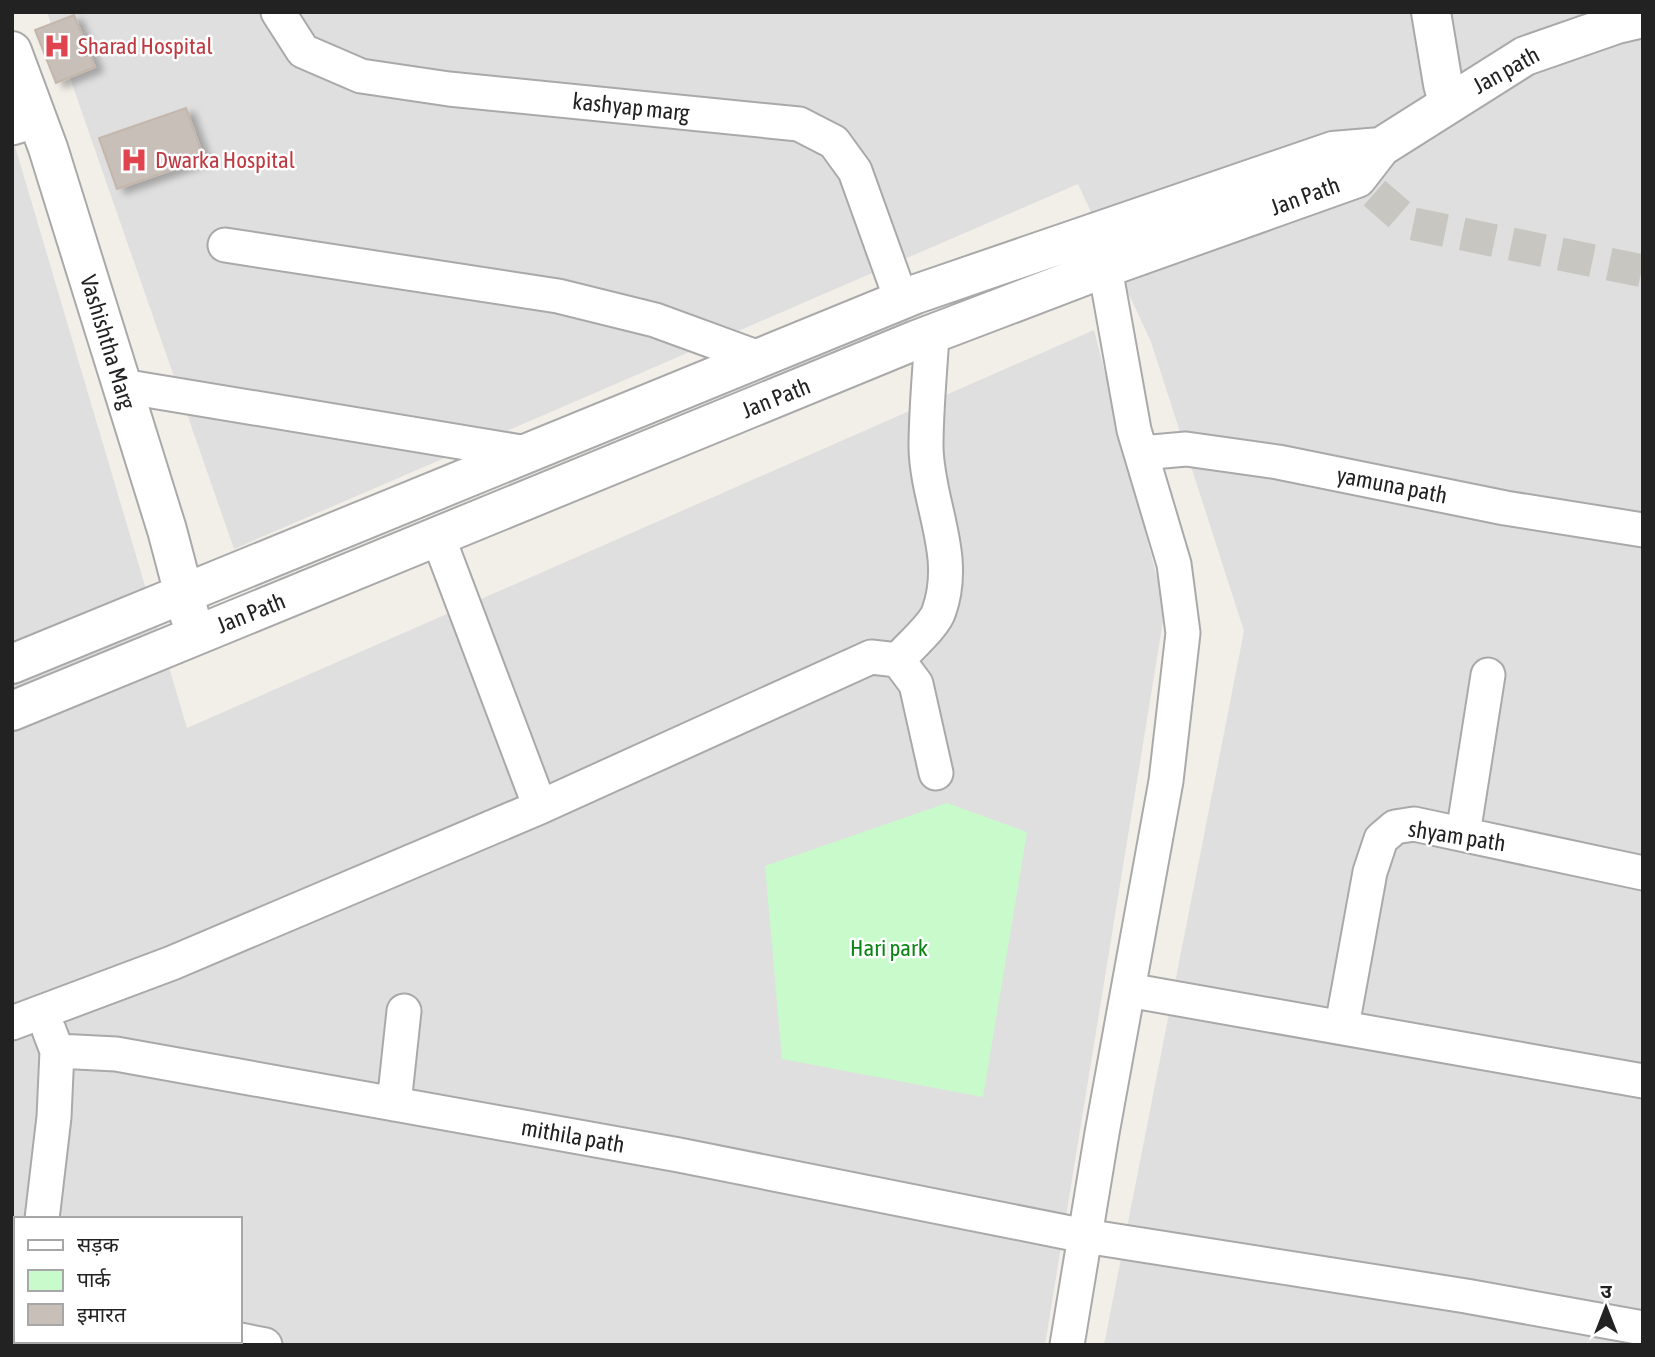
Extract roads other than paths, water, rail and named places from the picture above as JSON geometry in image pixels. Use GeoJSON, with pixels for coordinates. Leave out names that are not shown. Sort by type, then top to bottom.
{"type":"FeatureCollection","features":[{"type":"Feature","properties":{"kind":"street","name":"kashyap marg"},"geometry":{"type":"LineString","coordinates":[[278,12],[303,51],[361,76],[449,89],[799,124],[834,142],[855,171],[901,299]]}},
{"type":"Feature","properties":{"kind":"street"},"geometry":{"type":"LineString","coordinates":[[1431,12],[1448,103]]}},
{"type":"Feature","properties":{"kind":"street","name":"Jan path"},"geometry":{"type":"LineString","coordinates":[[1381,146],[1525,55],[1643,18]]}},
{"type":"Feature","properties":{"kind":"street","name":"Vashishtha Marg"},"geometry":{"type":"LineString","coordinates":[[12,51],[25,124],[122,386],[195,636]]}},
{"type":"Feature","properties":{"kind":"street","name":"Jan Path"},"geometry":{"type":"LineString","coordinates":[[12,664],[901,299],[1333,151],[1381,146]]}},
{"type":"Feature","properties":{"kind":"street","name":"Jan Path"},"geometry":{"type":"LineString","coordinates":[[12,711],[932,334],[1105,268],[1357,178],[1381,146]]}},
{"type":"Feature","properties":{"kind":"street"},"geometry":{"type":"LineString","coordinates":[[225,245],[558,296],[654,320],[759,358]]}},
{"type":"Feature","properties":{"kind":"street"},"geometry":{"type":"LineString","coordinates":[[1068,1345],[1166,780],[1183,633],[1174,564],[1134,430],[1105,268]]}},
{"type":"Feature","properties":{"kind":"street"},"geometry":{"type":"LineString","coordinates":[[898,660],[939,614],[947,580],[944,538],[932,495],[926,448],[932,334]]}},
{"type":"Feature","properties":{"kind":"street"},"geometry":{"type":"LineString","coordinates":[[122,386],[527,453]]}},
{"type":"Feature","properties":{"kind":"street","name":"yamuna path"},"geometry":{"type":"LineString","coordinates":[[1141,453],[1186,450],[1278,462],[1505,508],[1643,530]]}},
{"type":"Feature","properties":{"kind":"street"},"geometry":{"type":"LineString","coordinates":[[438,537],[540,807]]}},
{"type":"Feature","properties":{"kind":"street"},"geometry":{"type":"LineString","coordinates":[[42,1217],[54,1117],[57,1051],[27,1017],[172,963],[540,807],[871,657],[898,660],[916,684],[936,773]]}},
{"type":"Feature","properties":{"kind":"street"},"geometry":{"type":"LineString","coordinates":[[1462,834],[1488,674]]}},
{"type":"Feature","properties":{"kind":"street","name":"shyam path"},"geometry":{"type":"LineString","coordinates":[[1342,1026],[1370,872],[1381,839],[1395,827],[1413,824],[1643,873]]}},
{"type":"Feature","properties":{"kind":"street"},"geometry":{"type":"LineString","coordinates":[[1128,990],[1643,1081]]}},
{"type":"Feature","properties":{"kind":"street"},"geometry":{"type":"LineString","coordinates":[[394,1104],[404,1011]]}},
{"type":"Feature","properties":{"kind":"street","name":"mithila path"},"geometry":{"type":"LineString","coordinates":[[57,1051],[117,1054],[679,1155],[1086,1236],[1466,1296],[1643,1328]]}},
{"type":"Feature","properties":{"kind":"street"},"geometry":{"type":"LineString","coordinates":[[242,1340],[265,1345]]}},
{"type":"Feature","properties":{"kind":"tunnel"},"geometry":{"type":"LineString","coordinates":[[1339,158],[1357,178],[1409,223],[1643,271]]}},
{"type":"Feature","properties":{"kind":"place","name":"Sharad Hospital"},"geometry":{"type":"Point","coordinates":[57,46]}},
{"type":"Feature","properties":{"kind":"place","name":"Dwarka Hospital"},"geometry":{"type":"Point","coordinates":[134,160]}},
{"type":"Feature","properties":{"kind":"park label","name":"Hari park"},"geometry":{"type":"Point","coordinates":[889,948]}}]}
